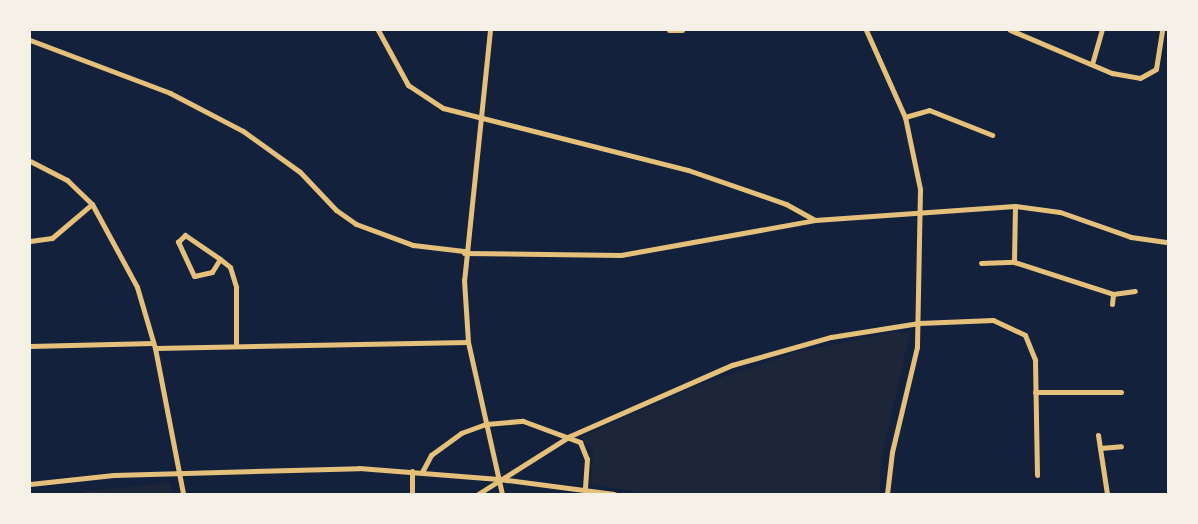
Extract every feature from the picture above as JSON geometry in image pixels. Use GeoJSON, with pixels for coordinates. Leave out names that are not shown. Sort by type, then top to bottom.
{"type":"FeatureCollection","features":[{"type":"Feature","properties":{"kind":"street"},"geometry":{"type":"LineString","coordinates":[[378,30],[418,96],[479,118],[688,170],[786,204],[814,216],[815,220]]}},
{"type":"Feature","properties":{"kind":"street"},"geometry":{"type":"LineString","coordinates":[[490,30],[464,252],[468,342],[502,494]]}},
{"type":"Feature","properties":{"kind":"street"},"geometry":{"type":"LineString","coordinates":[[669,30],[682,30]]}},
{"type":"Feature","properties":{"kind":"street"},"geometry":{"type":"LineString","coordinates":[[866,30],[905,117],[916,156],[920,210],[919,323],[887,494]]}},
{"type":"Feature","properties":{"kind":"street"},"geometry":{"type":"LineString","coordinates":[[1010,30],[1129,78],[1148,76],[1158,63],[1162,30]]}},
{"type":"Feature","properties":{"kind":"street"},"geometry":{"type":"LineString","coordinates":[[1092,64],[1102,30]]}},
{"type":"Feature","properties":{"kind":"street"},"geometry":{"type":"LineString","coordinates":[[30,40],[170,93],[243,131],[300,172],[336,210],[356,224],[413,245],[464,252],[621,255],[815,220],[920,210],[1015,206],[1060,212],[1131,237],[1168,242]]}},
{"type":"Feature","properties":{"kind":"street"},"geometry":{"type":"LineString","coordinates":[[905,117],[929,110],[992,135]]}},
{"type":"Feature","properties":{"kind":"street"},"geometry":{"type":"LineString","coordinates":[[30,161],[67,180],[92,204],[137,287],[154,346],[183,494]]}},
{"type":"Feature","properties":{"kind":"street"},"geometry":{"type":"LineString","coordinates":[[30,241],[52,238],[92,204]]}},
{"type":"Feature","properties":{"kind":"street"},"geometry":{"type":"LineString","coordinates":[[1014,262],[1015,206]]}},
{"type":"Feature","properties":{"kind":"street"},"geometry":{"type":"LineString","coordinates":[[220,259],[212,272],[194,276],[178,242],[185,235],[220,259],[230,267],[236,287],[236,344]]}},
{"type":"Feature","properties":{"kind":"street"},"geometry":{"type":"LineString","coordinates":[[981,263],[1014,262],[1112,294],[1136,290]]}},
{"type":"Feature","properties":{"kind":"street"},"geometry":{"type":"LineString","coordinates":[[1112,294],[1112,304]]}},
{"type":"Feature","properties":{"kind":"street"},"geometry":{"type":"LineString","coordinates":[[478,494],[570,436],[684,384],[766,354],[831,337],[919,323],[993,320],[1014,327],[1030,345],[1035,392],[1037,475]]}},
{"type":"Feature","properties":{"kind":"street"},"geometry":{"type":"LineString","coordinates":[[30,346],[468,342]]}},
{"type":"Feature","properties":{"kind":"street"},"geometry":{"type":"LineString","coordinates":[[1035,392],[1120,392]]}},
{"type":"Feature","properties":{"kind":"street"},"geometry":{"type":"LineString","coordinates":[[422,472],[431,455],[446,442],[486,424],[523,421],[570,436],[580,442],[587,459],[585,489]]}},
{"type":"Feature","properties":{"kind":"street"},"geometry":{"type":"LineString","coordinates":[[1098,436],[1107,494]]}},
{"type":"Feature","properties":{"kind":"street"},"geometry":{"type":"LineString","coordinates":[[1100,448],[1121,446]]}},
{"type":"Feature","properties":{"kind":"street"},"geometry":{"type":"LineString","coordinates":[[30,484],[274,468],[412,471],[499,479],[614,494]]}},
{"type":"Feature","properties":{"kind":"street"},"geometry":{"type":"LineString","coordinates":[[412,471],[412,494]]}},
{"type":"Feature","properties":{"kind":"street"},"geometry":{"type":"LineString","coordinates":[[568,494],[569,487]]}},
{"type":"Feature","properties":{"kind":"shaded area"},"geometry":{"type":"Polygon","coordinates":[[[895,332],[910,333],[881,460],[880,494],[649,494],[592,484],[593,450],[581,437],[694,387],[797,352],[895,332]]]}},
{"type":"Feature","properties":{"kind":"shaded area"},"geometry":{"type":"Polygon","coordinates":[[[170,483],[173,494],[81,494],[84,491],[170,483]]]}}]}
